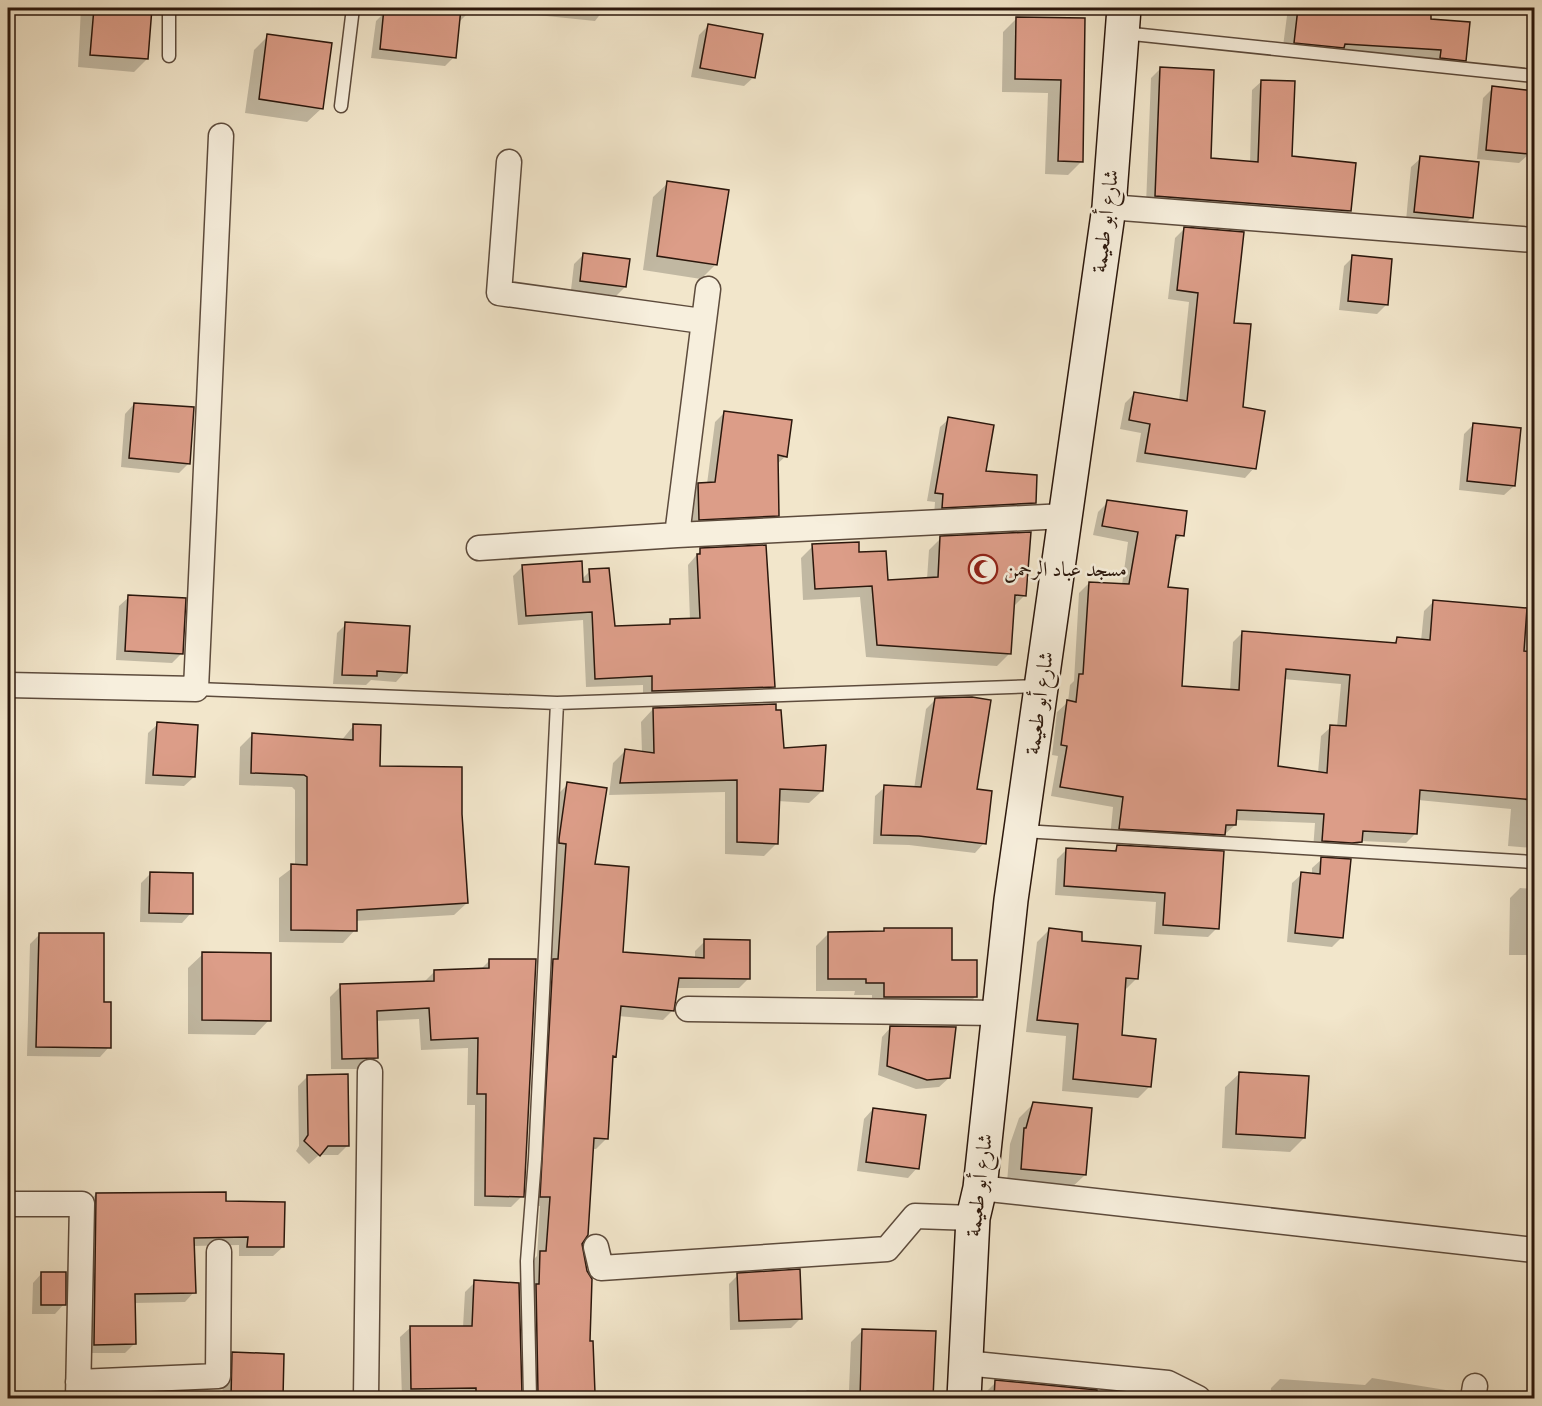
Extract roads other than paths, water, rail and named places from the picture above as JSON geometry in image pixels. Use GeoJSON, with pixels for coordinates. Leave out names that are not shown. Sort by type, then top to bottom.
{"type":"FeatureCollection","features":[{"type":"Feature","properties":{"kind":"street","name":"شارع أبو طعيمة"},"geometry":{"type":"LineString","coordinates":[[964,1398],[976,1203],[1011,900],[1109,207],[1123,20]]}},
{"type":"Feature","properties":{"kind":"street"},"geometry":{"type":"LineString","coordinates":[[8,685],[196,689],[220,136]]}},
{"type":"Feature","properties":{"kind":"street"},"geometry":{"type":"LineString","coordinates":[[509,162],[499,293],[702,321]]}},
{"type":"Feature","properties":{"kind":"street"},"geometry":{"type":"LineString","coordinates":[[1109,207],[1534,240]]}},
{"type":"Feature","properties":{"kind":"street"},"geometry":{"type":"LineString","coordinates":[[677,535],[702,321],[708,288]]}},
{"type":"Feature","properties":{"kind":"street"},"geometry":{"type":"LineString","coordinates":[[479,548],[677,535],[1065,516]]}},
{"type":"Feature","properties":{"kind":"street"},"geometry":{"type":"LineString","coordinates":[[688,1009],[998,1013]]}},
{"type":"Feature","properties":{"kind":"street"},"geometry":{"type":"LineString","coordinates":[[366,1398],[370,1072]]}},
{"type":"Feature","properties":{"kind":"street"},"geometry":{"type":"LineString","coordinates":[[596,1247],[601,1268],[887,1249],[915,1216],[976,1203],[1534,1250]]}},
{"type":"Feature","properties":{"kind":"street"},"geometry":{"type":"LineString","coordinates":[[8,1204],[82,1204],[78,1390],[218,1376],[219,1252]]}},
{"type":"Feature","properties":{"kind":"street"},"geometry":{"type":"LineString","coordinates":[[965,1363],[1168,1383],[1198,1398]]}},
{"type":"Feature","properties":{"kind":"lane"},"geometry":{"type":"LineString","coordinates":[[169,8],[169,56]]}},
{"type":"Feature","properties":{"kind":"lane"},"geometry":{"type":"LineString","coordinates":[[340,106],[353,8]]}},
{"type":"Feature","properties":{"kind":"lane"},"geometry":{"type":"LineString","coordinates":[[1123,20],[1534,76]]}},
{"type":"Feature","properties":{"kind":"lane"},"geometry":{"type":"LineString","coordinates":[[196,689],[557,703],[1041,686]]}},
{"type":"Feature","properties":{"kind":"lane"},"geometry":{"type":"LineString","coordinates":[[530,1398],[527,1261],[535,1159],[557,703]]}},
{"type":"Feature","properties":{"kind":"lane"},"geometry":{"type":"LineString","coordinates":[[1022,830],[1534,862]]}},
{"type":"Feature","properties":{"kind":"place","name":"مسجد عباد الرحمن"},"geometry":{"type":"Point","coordinates":[983,569]}}]}
